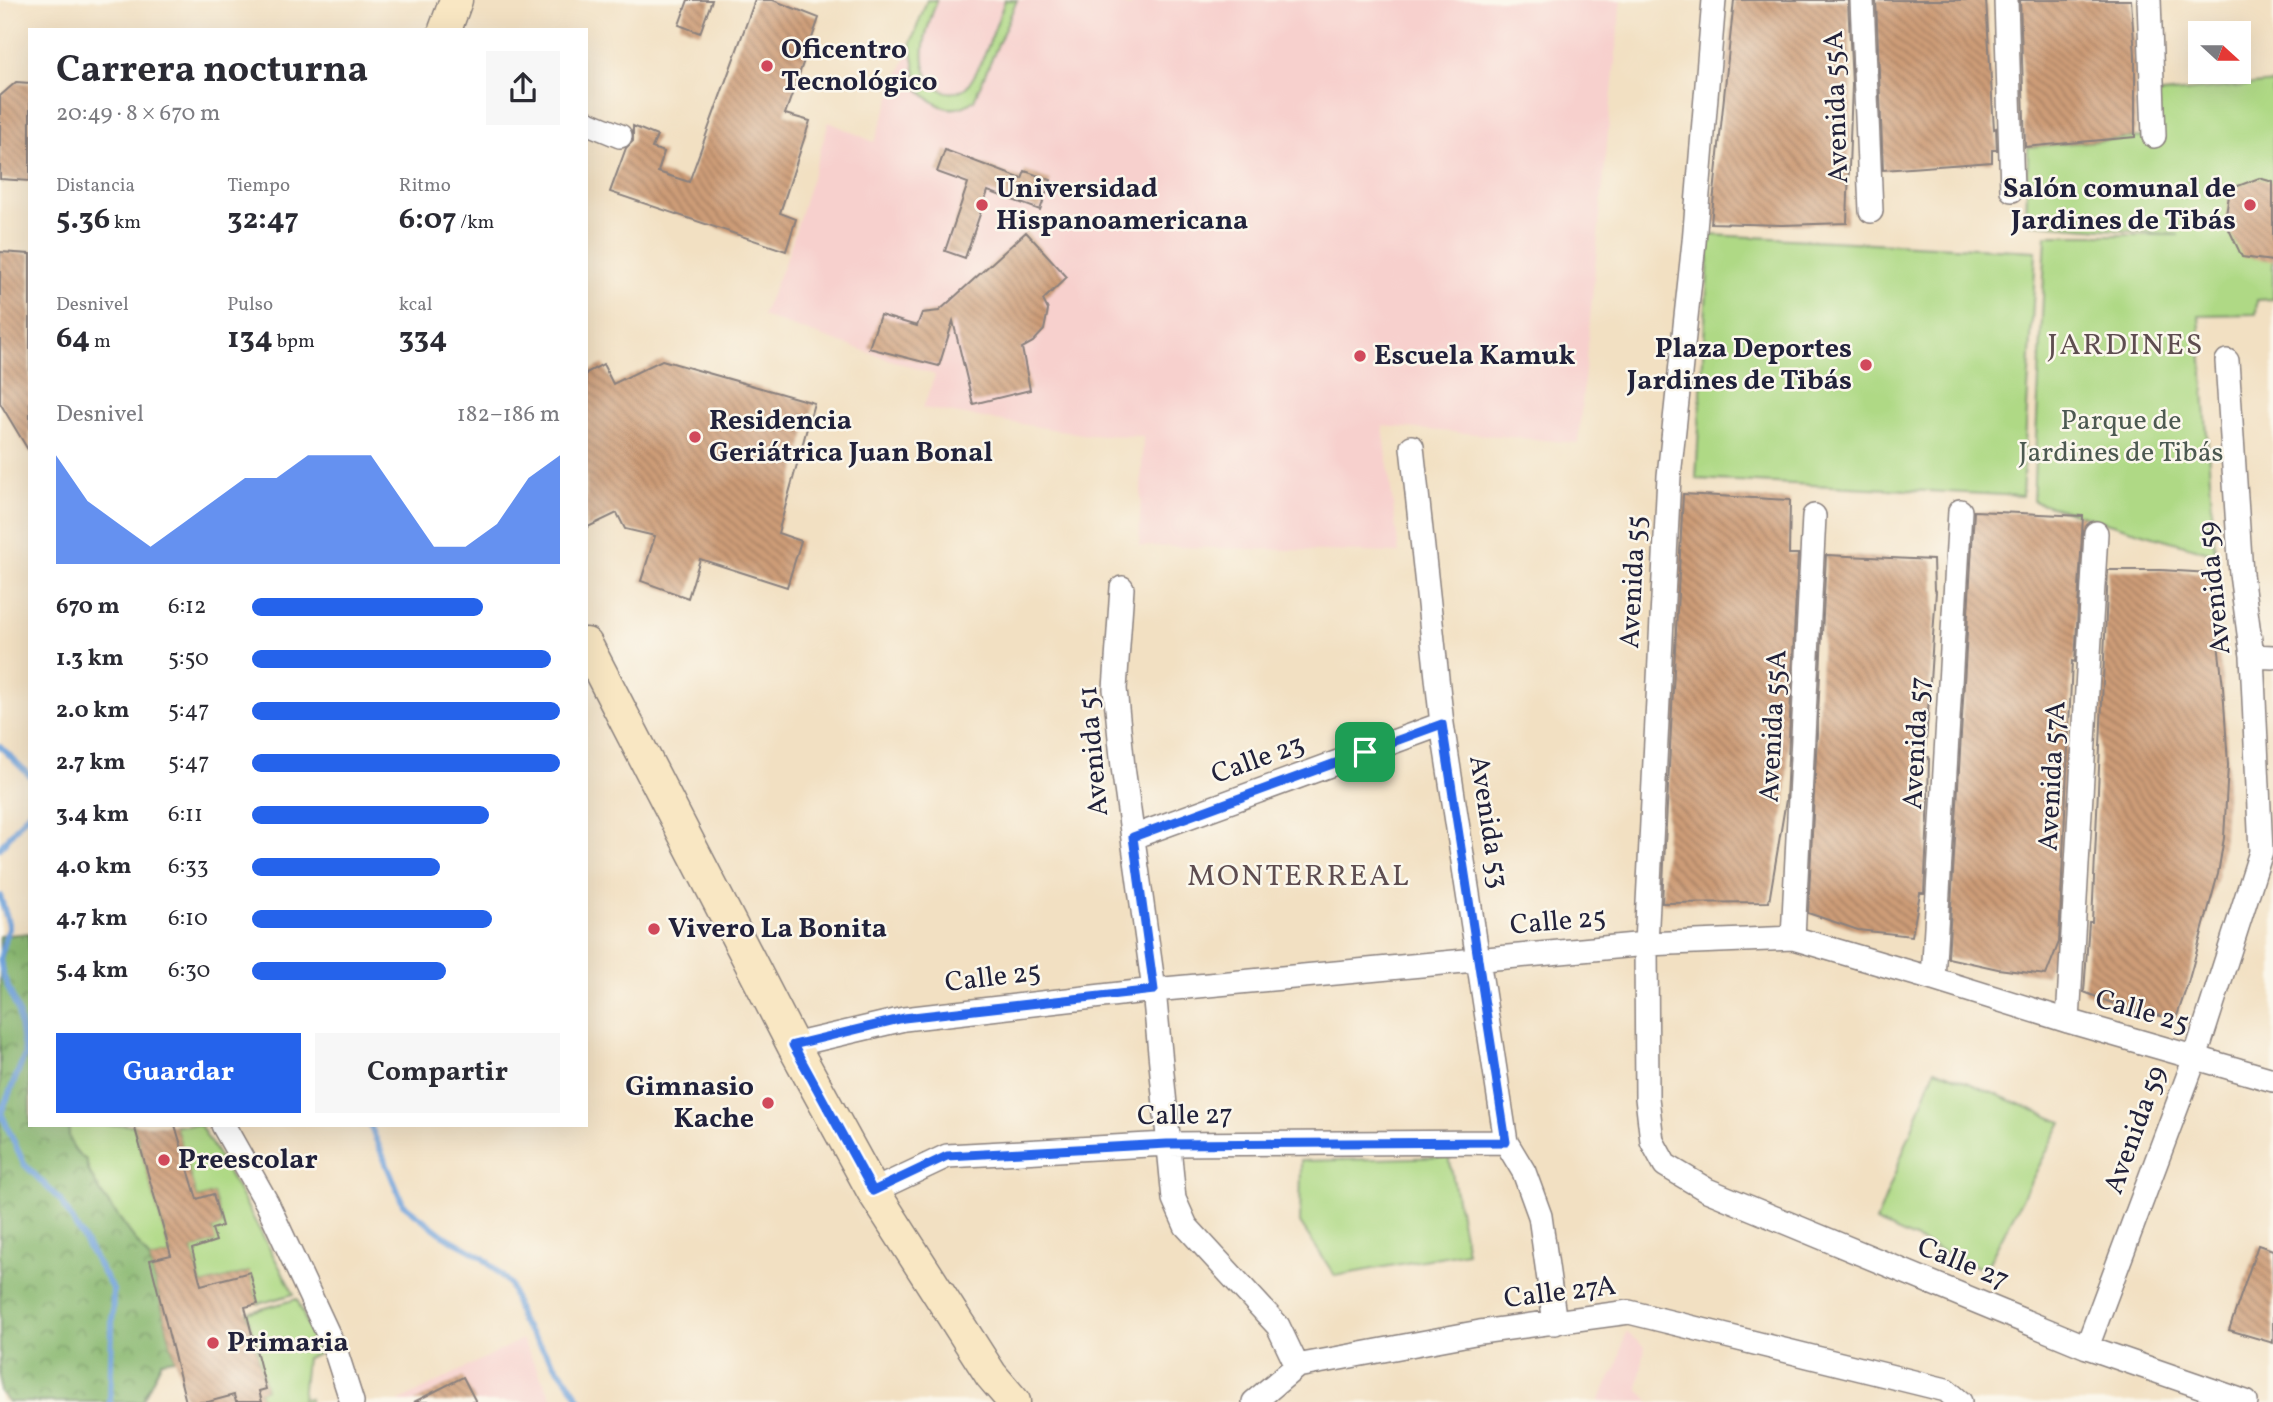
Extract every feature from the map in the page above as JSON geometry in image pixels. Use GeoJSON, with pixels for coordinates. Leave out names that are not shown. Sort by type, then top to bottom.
{"type":"FeatureCollection","features":[{"type":"Feature","properties":{"kind":"main road"},"geometry":{"type":"LineString","coordinates":[[446,28],[456,0]]}},
{"type":"Feature","properties":{"kind":"main road"},"geometry":{"type":"LineString","coordinates":[[588,648],[793,1045],[873,1191],[991,1375],[1014,1402]]}},
{"type":"Feature","properties":{"kind":"street","name":"Avenida 55"},"geometry":{"type":"LineString","coordinates":[[1664,1165],[1652,1141],[1647,1098],[1646,944],[1669,477],[1694,242],[1714,0]]}},
{"type":"Feature","properties":{"kind":"street","name":"Avenida 55A"},"geometry":{"type":"LineString","coordinates":[[1862,0],[1871,211]]}},
{"type":"Feature","properties":{"kind":"street"},"geometry":{"type":"LineString","coordinates":[[2006,0],[2012,190]]}},
{"type":"Feature","properties":{"kind":"street"},"geometry":{"type":"LineString","coordinates":[[2149,0],[2154,136]]}},
{"type":"Feature","properties":{"kind":"street"},"geometry":{"type":"LineString","coordinates":[[588,123],[620,136]]}},
{"type":"Feature","properties":{"kind":"street","name":"Avenida 59"},"geometry":{"type":"LineString","coordinates":[[2227,361],[2241,574],[2262,656],[2261,852]]}},
{"type":"Feature","properties":{"kind":"street","name":"Avenida 53"},"geometry":{"type":"LineString","coordinates":[[1412,447],[1442,724],[1506,1142],[1524,1172],[1540,1216],[1555,1322]]}},
{"type":"Feature","properties":{"kind":"street","name":"Avenida 57"},"geometry":{"type":"LineString","coordinates":[[1933,979],[1960,511]]}},
{"type":"Feature","properties":{"kind":"street","name":"Avenida 55A"},"geometry":{"type":"LineString","coordinates":[[1793,938],[1814,516]]}},
{"type":"Feature","properties":{"kind":"street","name":"Avenida 57A"},"geometry":{"type":"LineString","coordinates":[[2068,1021],[2096,533]]}},
{"type":"Feature","properties":{"kind":"street","name":"Avenida 51"},"geometry":{"type":"LineString","coordinates":[[1122,588],[1115,689],[1154,990],[1174,1199],[1185,1226],[1278,1326],[1297,1366]]}},
{"type":"Feature","properties":{"kind":"street","name":"Calle 23"},"geometry":{"type":"LineString","coordinates":[[1133,837],[1442,724]]}},
{"type":"Feature","properties":{"kind":"street","name":"Avenida 59"},"geometry":{"type":"LineString","coordinates":[[2087,1347],[2194,1058],[2273,814]]}},
{"type":"Feature","properties":{"kind":"street","name":"Calle 25"},"geometry":{"type":"LineString","coordinates":[[793,1045],[904,1018],[1154,990],[1646,944],[1793,938],[2273,1080]]}},
{"type":"Feature","properties":{"kind":"street"},"geometry":{"type":"LineString","coordinates":[[224,1127],[267,1203],[330,1338],[352,1402]]}},
{"type":"Feature","properties":{"kind":"street","name":"Calle 27"},"geometry":{"type":"LineString","coordinates":[[873,1191],[947,1156],[1167,1144],[1506,1142]]}},
{"type":"Feature","properties":{"kind":"street","name":"Calle 27"},"geometry":{"type":"LineString","coordinates":[[1664,1165],[1707,1190],[2087,1347],[2246,1402]]}},
{"type":"Feature","properties":{"kind":"street","name":"Calle 27A"},"geometry":{"type":"LineString","coordinates":[[1254,1402],[1297,1366],[1480,1332],[1629,1312],[1946,1390],[1961,1402]]}},
{"type":"Feature","properties":{"kind":"shaded area"},"geometry":{"type":"Polygon","coordinates":[[[927,0],[1111,0],[1130,7],[1133,0],[1621,0],[1578,443],[1383,426],[1399,553],[1139,546],[1143,436],[1088,435],[923,408],[935,375],[762,316],[788,254],[829,122],[874,142],[927,0]]]}},
{"type":"Feature","properties":{"kind":"shaded area"},"geometry":{"type":"Polygon","coordinates":[[[1626,1332],[1645,1347],[1638,1389],[1650,1402],[1598,1402],[1617,1366],[1626,1332]]]}},
{"type":"Feature","properties":{"kind":"shaded area"},"geometry":{"type":"Polygon","coordinates":[[[522,1339],[554,1402],[398,1402],[522,1339]]]}},
{"type":"Feature","properties":{"kind":"green space"},"geometry":{"type":"Polygon","coordinates":[[[927,0],[937,0],[926,35],[926,71],[931,81],[940,89],[952,92],[965,88],[976,72],[1005,0],[1017,0],[974,100],[959,108],[937,104],[918,88],[911,43],[927,0]]]}},
{"type":"Feature","properties":{"kind":"green space","name":"Parque de Jardines de Tibás"},"geometry":{"type":"Polygon","coordinates":[[[2273,83],[2273,299],[2257,300],[2256,314],[2199,315],[2215,554],[2033,501],[2046,235],[2179,235],[2026,223],[2028,147],[2153,136],[2152,95],[2273,83]]]}},
{"type":"Feature","properties":{"kind":"green space","name":"Plaza Deportes Jardines de Tibás"},"geometry":{"type":"Polygon","coordinates":[[[1710,235],[2036,251],[2022,496],[1696,479],[1710,235]]]}},
{"type":"Feature","properties":{"kind":"green space"},"geometry":{"type":"Polygon","coordinates":[[[28,933],[28,1127],[69,1127],[72,1145],[86,1160],[88,1170],[101,1193],[150,1260],[175,1359],[162,1361],[142,1402],[8,1402],[0,1392],[0,936],[28,933]]]}},
{"type":"Feature","properties":{"kind":"green space"},"geometry":{"type":"Polygon","coordinates":[[[1935,1069],[2062,1122],[1985,1270],[1876,1222],[1935,1069]]]}},
{"type":"Feature","properties":{"kind":"green space"},"geometry":{"type":"Polygon","coordinates":[[[69,1127],[135,1127],[171,1255],[150,1260],[113,1212],[96,1185],[86,1160],[72,1145],[69,1127]]]}},
{"type":"Feature","properties":{"kind":"green space"},"geometry":{"type":"Polygon","coordinates":[[[176,1127],[201,1127],[294,1294],[258,1304],[249,1272],[201,1285],[192,1249],[215,1241],[212,1229],[222,1225],[213,1194],[197,1199],[176,1127]]]}},
{"type":"Feature","properties":{"kind":"green space"},"geometry":{"type":"Polygon","coordinates":[[[1449,1157],[1467,1252],[1335,1276],[1300,1223],[1301,1161],[1449,1157]]]}},
{"type":"Feature","properties":{"kind":"green space"},"geometry":{"type":"Polygon","coordinates":[[[297,1299],[319,1354],[306,1358],[302,1399],[310,1398],[310,1402],[262,1402],[259,1391],[266,1389],[247,1313],[297,1299]]]}},
{"type":"Feature","properties":{"kind":"building","name":"Oficentro Tecnológico"},"geometry":{"type":"Polygon","coordinates":[[[688,0],[712,0],[700,33],[679,25],[688,0]]]}},
{"type":"Feature","properties":{"kind":"building","name":"Oficentro Tecnológico"},"geometry":{"type":"Polygon","coordinates":[[[755,0],[773,0],[819,18],[785,114],[810,121],[780,213],[796,219],[786,251],[610,192],[626,148],[633,141],[633,126],[657,136],[652,148],[664,152],[658,172],[689,182],[755,0]]]}},
{"type":"Feature","properties":{"kind":"building"},"geometry":{"type":"Polygon","coordinates":[[[1734,0],[1848,0],[1852,85],[1847,223],[1711,223],[1734,0]]]}},
{"type":"Feature","properties":{"kind":"building"},"geometry":{"type":"Polygon","coordinates":[[[1876,0],[1986,0],[1997,150],[1992,150],[1992,162],[1883,170],[1876,0]]]}},
{"type":"Feature","properties":{"kind":"building"},"geometry":{"type":"Polygon","coordinates":[[[2020,0],[2131,0],[2135,55],[2135,137],[2025,147],[2020,0]]]}},
{"type":"Feature","properties":{"kind":"building"},"geometry":{"type":"Polygon","coordinates":[[[16,82],[28,83],[28,181],[0,179],[0,96],[16,82]]]}},
{"type":"Feature","properties":{"kind":"building"},"geometry":{"type":"Polygon","coordinates":[[[945,150],[1022,179],[1025,171],[1051,180],[1040,210],[988,191],[965,258],[945,251],[968,183],[937,172],[945,150]]]}},
{"type":"Feature","properties":{"kind":"building","name":"Salón comunal de Jardines de Tibás"},"geometry":{"type":"Polygon","coordinates":[[[2259,178],[2273,182],[2273,261],[2242,257],[2225,221],[2230,189],[2259,178]]]}},
{"type":"Feature","properties":{"kind":"building"},"geometry":{"type":"Polygon","coordinates":[[[1026,232],[1067,277],[1043,300],[1048,310],[1044,330],[1033,342],[1022,348],[1030,390],[973,404],[953,321],[939,366],[869,348],[880,315],[917,326],[922,313],[939,311],[1026,232]]]}},
{"type":"Feature","properties":{"kind":"building"},"geometry":{"type":"Polygon","coordinates":[[[0,252],[28,254],[28,450],[0,403],[0,252]]]}},
{"type":"Feature","properties":{"kind":"building","name":"Residencia Geriátrica Juan Bonal"},"geometry":{"type":"Polygon","coordinates":[[[662,360],[814,403],[778,533],[801,541],[787,587],[700,559],[688,598],[641,581],[655,536],[625,529],[617,513],[588,527],[588,372],[603,364],[613,384],[662,360]]]}},
{"type":"Feature","properties":{"kind":"building"},"geometry":{"type":"Polygon","coordinates":[[[1683,494],[1790,500],[1789,554],[1798,554],[1786,800],[1769,902],[1662,903],[1683,494]]]}},
{"type":"Feature","properties":{"kind":"building"},"geometry":{"type":"Polygon","coordinates":[[[1974,511],[2083,516],[2075,662],[2072,661],[2059,942],[2046,975],[1998,969],[1948,958],[1974,511]]]}},
{"type":"Feature","properties":{"kind":"building"},"geometry":{"type":"Polygon","coordinates":[[[1826,555],[1933,560],[1936,591],[1925,757],[1929,757],[1929,798],[1924,893],[1920,893],[1912,936],[1858,930],[1808,913],[1826,555]]]}},
{"type":"Feature","properties":{"kind":"building"},"geometry":{"type":"Polygon","coordinates":[[[2108,570],[2210,573],[2223,687],[2228,765],[2224,838],[2218,874],[2176,1019],[2127,1009],[2084,992],[2089,922],[2092,922],[2108,570]]]}},
{"type":"Feature","properties":{"kind":"building"},"geometry":{"type":"Polygon","coordinates":[[[135,1127],[176,1127],[197,1199],[213,1194],[222,1226],[212,1229],[216,1241],[192,1249],[201,1285],[250,1272],[258,1304],[245,1307],[266,1389],[259,1391],[262,1402],[236,1402],[234,1395],[208,1402],[186,1402],[150,1260],[171,1255],[135,1127]]]}},
{"type":"Feature","properties":{"kind":"building"},"geometry":{"type":"Polygon","coordinates":[[[2258,1245],[2273,1250],[2273,1343],[2229,1330],[2258,1245]]]}},
{"type":"Feature","properties":{"kind":"building"},"geometry":{"type":"Polygon","coordinates":[[[463,1377],[476,1402],[414,1402],[463,1377]]]}},
{"type":"Feature","properties":{"kind":"waterway"},"geometry":{"type":"LineString","coordinates":[[0,746],[28,774]]}},
{"type":"Feature","properties":{"kind":"waterway"},"geometry":{"type":"LineString","coordinates":[[0,848],[28,813]]}},
{"type":"Feature","properties":{"kind":"waterway"},"geometry":{"type":"LineString","coordinates":[[0,896],[9,925],[0,959],[3,975],[18,1011],[25,1055],[1,1113],[24,1164],[61,1201],[113,1290],[110,1402]]}},
{"type":"Feature","properties":{"kind":"waterway"},"geometry":{"type":"LineString","coordinates":[[371,1127],[403,1204],[443,1235],[482,1257],[510,1284],[521,1321],[581,1402]]}},
{"type":"Feature","properties":{"kind":"place","name":"Oficentro Tecnológico"},"geometry":{"type":"Point","coordinates":[767,66]}},
{"type":"Feature","properties":{"kind":"place","name":"Universidad Hispanoamericana"},"geometry":{"type":"Point","coordinates":[982,205]}},
{"type":"Feature","properties":{"kind":"place","name":"Salón comunal de Jardines de Tibás"},"geometry":{"type":"Point","coordinates":[2250,205]}},
{"type":"Feature","properties":{"kind":"place","name":"Escuela Kamuk"},"geometry":{"type":"Point","coordinates":[1360,356]}},
{"type":"Feature","properties":{"kind":"place","name":"Plaza Deportes Jardines de Tibás"},"geometry":{"type":"Point","coordinates":[1866,365]}},
{"type":"Feature","properties":{"kind":"place","name":"Residencia Geriátrica Juan Bonal"},"geometry":{"type":"Point","coordinates":[695,437]}},
{"type":"Feature","properties":{"kind":"place","name":"Vivero La Bonita"},"geometry":{"type":"Point","coordinates":[654,929]}},
{"type":"Feature","properties":{"kind":"place","name":"Gimnasio Kache"},"geometry":{"type":"Point","coordinates":[768,1103]}},
{"type":"Feature","properties":{"kind":"place","name":"Preescolar"},"geometry":{"type":"Point","coordinates":[164,1160]}},
{"type":"Feature","properties":{"kind":"place","name":"Primaria"},"geometry":{"type":"Point","coordinates":[213,1343]}},
{"type":"Feature","properties":{"kind":"district","name":"JARDINES"},"geometry":{"type":"Point","coordinates":[2126,346]}},
{"type":"Feature","properties":{"kind":"district","name":"MONTERREAL"},"geometry":{"type":"Point","coordinates":[1299,877]}},
{"type":"Feature","properties":{"kind":"route"},"geometry":{"type":"LineString","coordinates":[[1442,724],[1506,1142],[1167,1144],[947,1156],[873,1191],[793,1045],[904,1018],[1154,990],[1133,837],[1365,752],[1442,724]]}}]}
